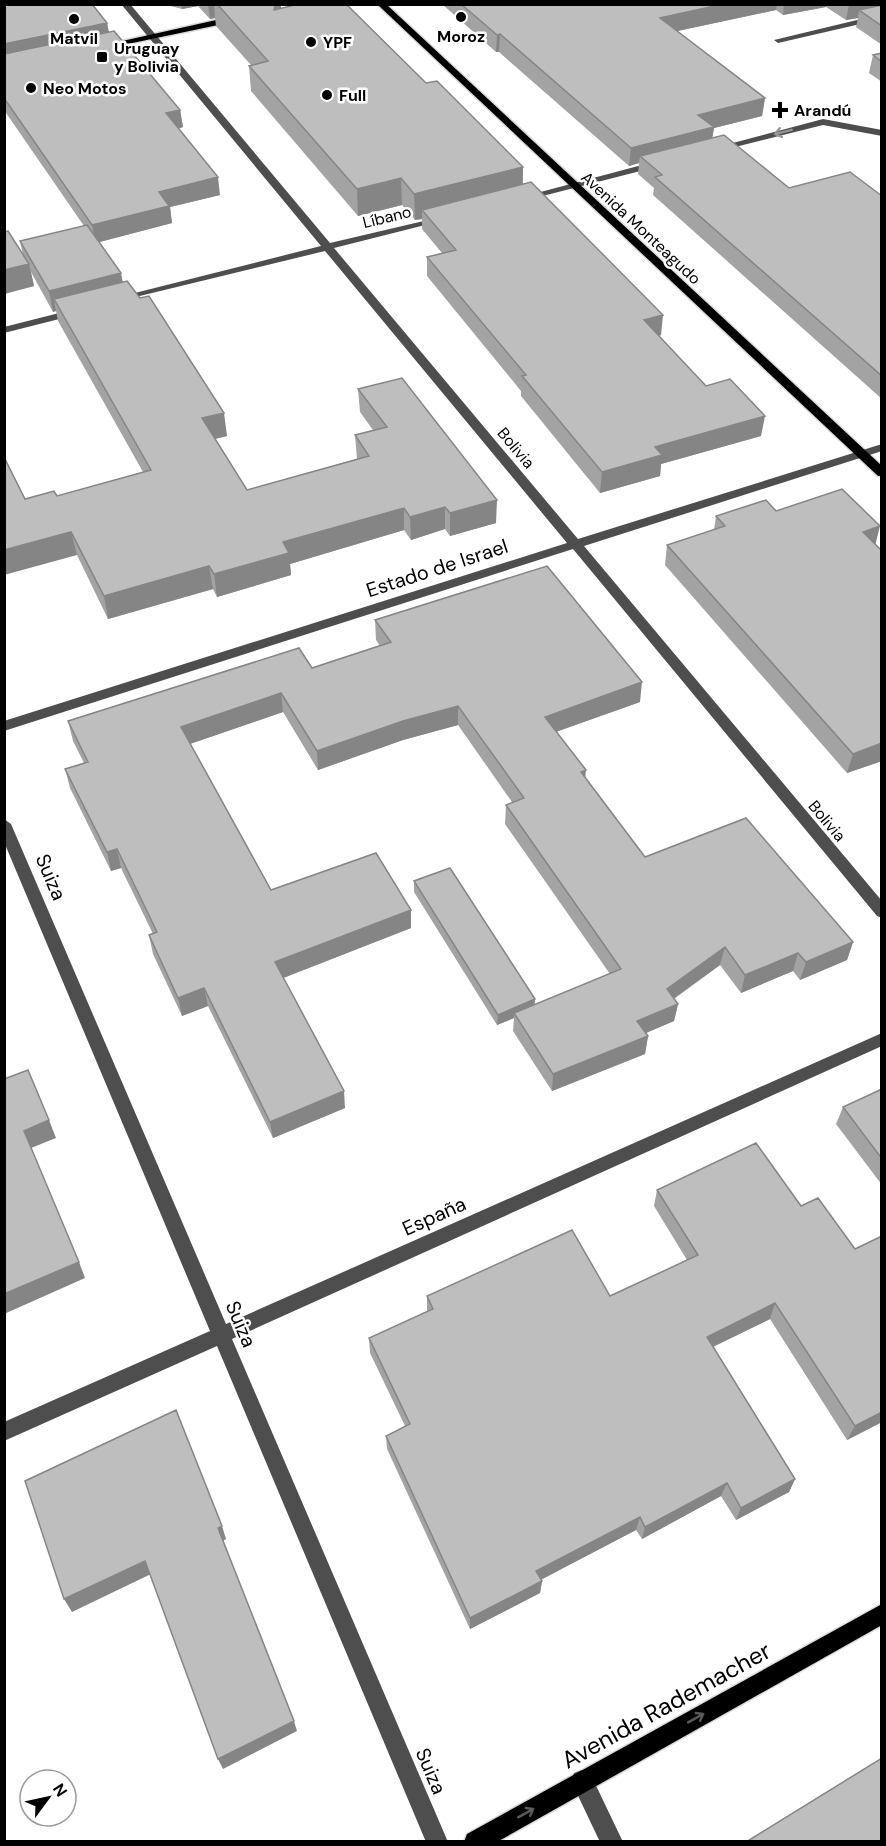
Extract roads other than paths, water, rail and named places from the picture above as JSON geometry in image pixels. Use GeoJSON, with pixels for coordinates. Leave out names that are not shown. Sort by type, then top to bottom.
{"type":"FeatureCollection","features":[{"type":"Feature","properties":{"kind":"main road","name":"Avenida Monteagudo"},"geometry":{"type":"LineString","coordinates":[[381,4],[882,473]]}},
{"type":"Feature","properties":{"kind":"main road"},"geometry":{"type":"LineString","coordinates":[[97,48],[244,17]]}},
{"type":"Feature","properties":{"kind":"main road","name":"Avenida Rademacher"},"geometry":{"type":"LineString","coordinates":[[475,1842],[882,1614]]}},
{"type":"Feature","properties":{"kind":"street","name":"Bolivia"},"geometry":{"type":"LineString","coordinates":[[124,4],[882,912]]}},
{"type":"Feature","properties":{"kind":"street"},"geometry":{"type":"LineString","coordinates":[[778,40],[882,16]]}},
{"type":"Feature","properties":{"kind":"street"},"geometry":{"type":"LineString","coordinates":[[710,150],[823,122],[882,133]]}},
{"type":"Feature","properties":{"kind":"street"},"geometry":{"type":"LineString","coordinates":[[506,202],[664,162]]}},
{"type":"Feature","properties":{"kind":"street","name":"Líbano"},"geometry":{"type":"LineString","coordinates":[[108,303],[450,216]]}},
{"type":"Feature","properties":{"kind":"street"},"geometry":{"type":"LineString","coordinates":[[4,330],[85,309]]}},
{"type":"Feature","properties":{"kind":"street","name":"Estado de Israel"},"geometry":{"type":"LineString","coordinates":[[4,726],[882,447]]}},
{"type":"Feature","properties":{"kind":"street","name":"Suiza"},"geometry":{"type":"LineString","coordinates":[[4,824],[436,1842]]}},
{"type":"Feature","properties":{"kind":"street","name":"España"},"geometry":{"type":"LineString","coordinates":[[4,1432],[882,1039]]}},
{"type":"Feature","properties":{"kind":"street"},"geometry":{"type":"LineString","coordinates":[[582,1781],[612,1842]]}},
{"type":"Feature","properties":{"kind":"place","name":"Moroz"},"geometry":{"type":"Point","coordinates":[461,17]}},
{"type":"Feature","properties":{"kind":"place","name":"Matvil"},"geometry":{"type":"Point","coordinates":[74,19]}},
{"type":"Feature","properties":{"kind":"place","name":"YPF"},"geometry":{"type":"Point","coordinates":[311,42]}},
{"type":"Feature","properties":{"kind":"place","name":"Uruguay y Bolivia"},"geometry":{"type":"Point","coordinates":[102,57]}},
{"type":"Feature","properties":{"kind":"place","name":"Neo Motos"},"geometry":{"type":"Point","coordinates":[31,88]}},
{"type":"Feature","properties":{"kind":"place","name":"Full"},"geometry":{"type":"Point","coordinates":[327,95]}},
{"type":"Feature","properties":{"kind":"place","name":"Arandú"},"geometry":{"type":"Point","coordinates":[780,110]}}]}
